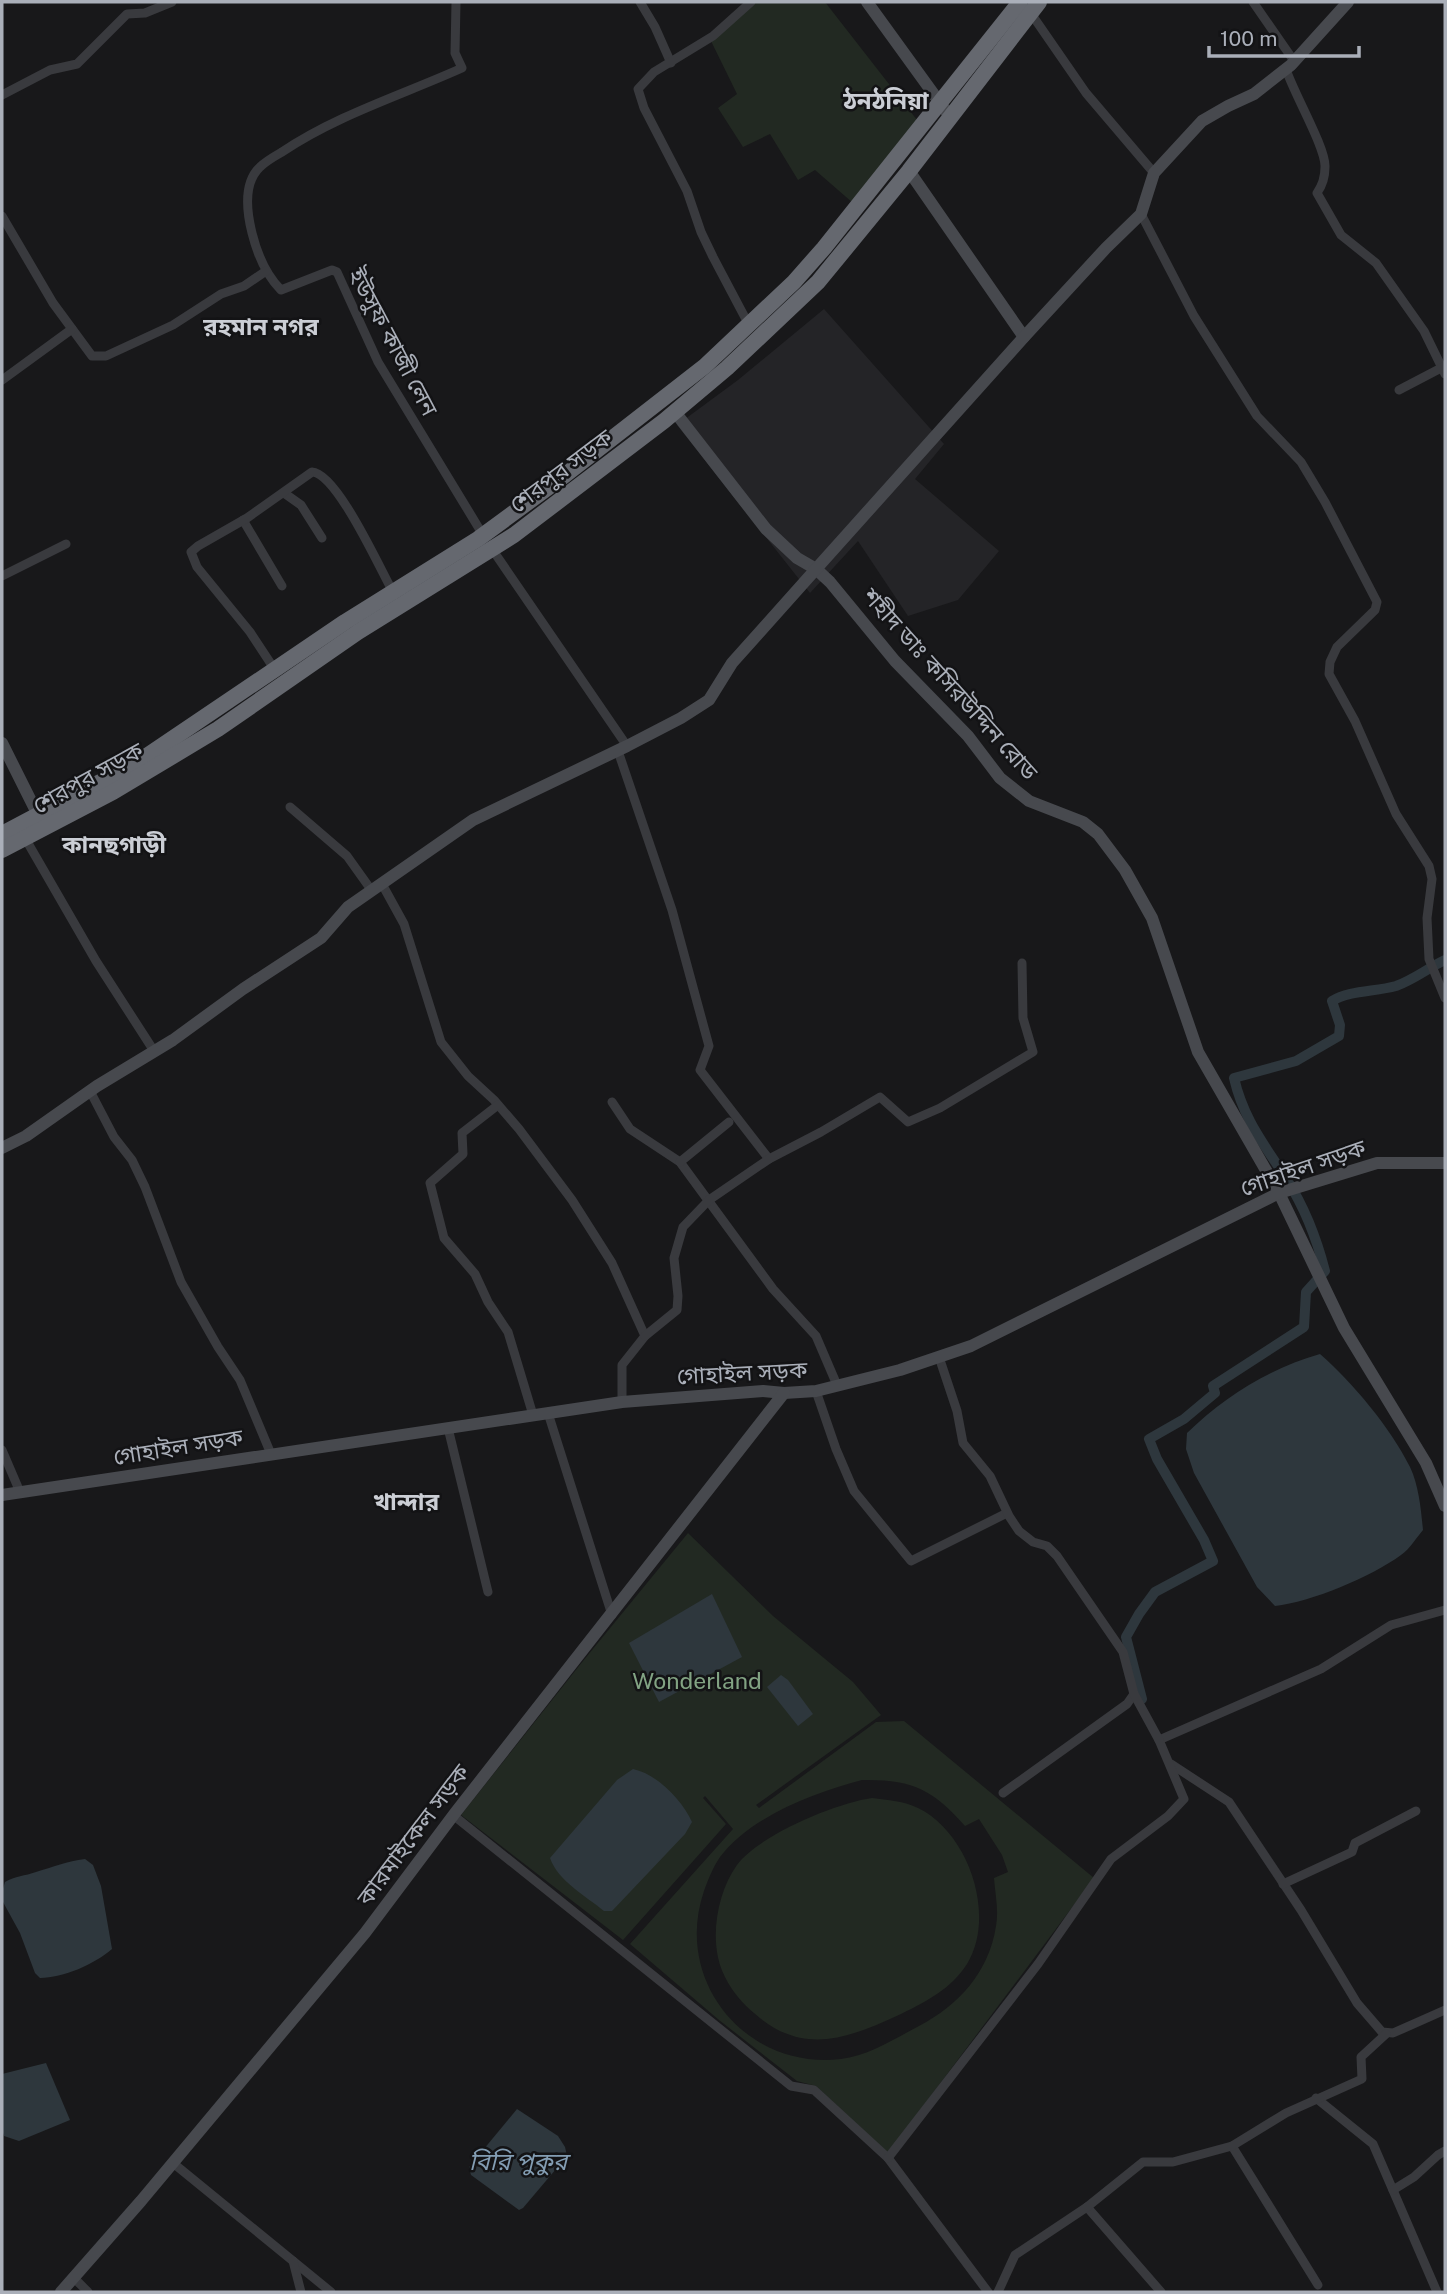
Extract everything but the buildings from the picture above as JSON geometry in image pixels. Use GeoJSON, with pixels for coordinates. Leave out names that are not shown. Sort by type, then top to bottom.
{"type":"FeatureCollection","features":[{"type":"Feature","properties":{"kind":"highway","name":"শেরপুর সড়ক"},"geometry":{"type":"LineString","coordinates":[[2,850],[25,838],[41,821],[138,762],[393,592],[487,542],[722,352],[794,282],[941,101],[1030,5]]}},
{"type":"Feature","properties":{"kind":"highway","name":"শেরপুর সড়ক"},"geometry":{"type":"LineString","coordinates":[[2,834],[41,821],[133,780],[218,729],[674,412],[818,282],[951,118],[1030,5]]}},
{"type":"Feature","properties":{"kind":"street"},"geometry":{"type":"LineString","coordinates":[[2,95],[50,70],[77,64],[127,14],[145,13],[172,2]]}},
{"type":"Feature","properties":{"kind":"street"},"geometry":{"type":"LineString","coordinates":[[2,216],[53,303],[92,356],[106,356],[173,325],[221,294],[244,286],[266,271],[254,242],[247,213],[248,196],[259,167],[321,128],[462,68],[455,53],[456,2]]}},
{"type":"Feature","properties":{"kind":"street"},"geometry":{"type":"LineString","coordinates":[[640,2],[671,63]]}},
{"type":"Feature","properties":{"kind":"street"},"geometry":{"type":"LineString","coordinates":[[751,2],[713,36],[643,82],[638,89],[638,95],[687,191],[713,257],[748,325],[760,337]]}},
{"type":"Feature","properties":{"kind":"street"},"geometry":{"type":"LineString","coordinates":[[867,2],[951,118]]}},
{"type":"Feature","properties":{"kind":"street"},"geometry":{"type":"LineString","coordinates":[[1253,2],[1290,65],[1294,91],[1319,143],[1326,166],[1322,186],[1317,193],[1340,234],[1376,262],[1424,331],[1445,370],[1399,390]]}},
{"type":"Feature","properties":{"kind":"street"},"geometry":{"type":"LineString","coordinates":[[2,1149],[173,1040],[243,989],[321,938],[348,907],[473,820],[622,749],[681,718],[709,699],[732,663],[1024,337],[1141,214],[1154,173],[1202,121],[1254,94],[1290,65],[1348,2]]}},
{"type":"Feature","properties":{"kind":"street"},"geometry":{"type":"LineString","coordinates":[[1030,5],[1086,93],[1154,173]]}},
{"type":"Feature","properties":{"kind":"street"},"geometry":{"type":"LineString","coordinates":[[909,171],[1024,337]]}},
{"type":"Feature","properties":{"kind":"street"},"geometry":{"type":"LineString","coordinates":[[1141,214],[1201,328],[1257,416],[1301,462],[1377,602],[1375,610],[1337,647],[1330,662],[1329,674],[1354,721],[1396,814],[1429,866],[1432,879],[1427,918],[1432,967],[1445,998]]}},
{"type":"Feature","properties":{"kind":"street","name":"ইউসুফ কাজী লেন"},"geometry":{"type":"LineString","coordinates":[[266,271],[281,290],[332,270],[337,272],[378,362],[487,542]]}},
{"type":"Feature","properties":{"kind":"street"},"geometry":{"type":"LineString","coordinates":[[2,380],[72,329]]}},
{"type":"Feature","properties":{"kind":"street","name":"শহীদ ডাঃ কসিরউদ্দিন রোড"},"geometry":{"type":"LineString","coordinates":[[674,412],[765,529],[797,558],[816,569],[830,582],[895,661],[968,736],[1000,778],[1029,801],[1083,822],[1098,834],[1125,870],[1152,918],[1198,1052],[1282,1193],[1334,1308],[1426,1463],[1445,1506]]}},
{"type":"Feature","properties":{"kind":"street"},"geometry":{"type":"LineString","coordinates":[[275,670],[250,632],[192,558],[191,552],[198,546],[243,520],[312,472],[318,472],[329,481],[348,506],[393,592]]}},
{"type":"Feature","properties":{"kind":"street"},"geometry":{"type":"LineString","coordinates":[[284,493],[301,505],[322,538]]}},
{"type":"Feature","properties":{"kind":"street"},"geometry":{"type":"LineString","coordinates":[[243,520],[282,586]]}},
{"type":"Feature","properties":{"kind":"street"},"geometry":{"type":"LineString","coordinates":[[487,542],[622,749],[672,910],[709,1046],[700,1070],[769,1159]]}},
{"type":"Feature","properties":{"kind":"street"},"geometry":{"type":"LineString","coordinates":[[2,576],[66,544]]}},
{"type":"Feature","properties":{"kind":"street"},"geometry":{"type":"LineString","coordinates":[[2,743],[41,821]]}},
{"type":"Feature","properties":{"kind":"street"},"geometry":{"type":"LineString","coordinates":[[290,807],[347,856],[377,887],[404,925],[441,1042],[468,1076],[526,1138],[594,1231],[612,1263],[645,1336]]}},
{"type":"Feature","properties":{"kind":"street"},"geometry":{"type":"LineString","coordinates":[[25,838],[96,961],[154,1051]]}},
{"type":"Feature","properties":{"kind":"street"},"geometry":{"type":"LineString","coordinates":[[622,1402],[622,1365],[645,1336],[677,1310],[674,1258],[683,1227],[709,1200],[769,1159],[880,1097],[908,1122],[940,1108],[1033,1052],[1023,1018],[1022,963]]}},
{"type":"Feature","properties":{"kind":"street"},"geometry":{"type":"LineString","coordinates":[[90,1091],[114,1137],[132,1160],[181,1282],[240,1380],[271,1454]]}},
{"type":"Feature","properties":{"kind":"street"},"geometry":{"type":"LineString","coordinates":[[612,1102],[630,1129],[680,1162],[773,1289],[816,1336],[837,1385]]}},
{"type":"Feature","properties":{"kind":"street"},"geometry":{"type":"LineString","coordinates":[[498,1105],[462,1133],[463,1154],[430,1183],[444,1238],[475,1274],[488,1302],[508,1332],[533,1415]]}},
{"type":"Feature","properties":{"kind":"street"},"geometry":{"type":"LineString","coordinates":[[680,1162],[729,1122]]}},
{"type":"Feature","properties":{"kind":"street","name":"গোহাইল সড়ক"},"geometry":{"type":"LineString","coordinates":[[2,1495],[622,1402],[763,1391],[816,1391],[900,1370],[971,1346],[1216,1222],[1282,1193],[1377,1163],[1445,1163]]}},
{"type":"Feature","properties":{"kind":"street"},"geometry":{"type":"LineString","coordinates":[[888,2158],[1038,1964],[1111,1859],[1168,1816],[1184,1799],[1159,1740],[1134,1695],[1123,1652],[1057,1556],[1047,1546],[1033,1542],[1019,1531],[1007,1513],[990,1476],[963,1443],[957,1411],[939,1357]]}},
{"type":"Feature","properties":{"kind":"street"},"geometry":{"type":"LineString","coordinates":[[816,1391],[854,1491],[911,1561],[1007,1513]]}},
{"type":"Feature","properties":{"kind":"street","name":"কারমাইকেল সড়ক"},"geometry":{"type":"LineString","coordinates":[[61,2292],[173,2163],[365,1933],[453,1815],[784,1393]]}},
{"type":"Feature","properties":{"kind":"street"},"geometry":{"type":"LineString","coordinates":[[548,1413],[612,1615]]}},
{"type":"Feature","properties":{"kind":"street"},"geometry":{"type":"LineString","coordinates":[[448,1428],[488,1592]]}},
{"type":"Feature","properties":{"kind":"street"},"geometry":{"type":"LineString","coordinates":[[2,1450],[20,1492]]}},
{"type":"Feature","properties":{"kind":"street"},"geometry":{"type":"LineString","coordinates":[[1159,1740],[1321,1669],[1391,1625],[1445,1610]]}},
{"type":"Feature","properties":{"kind":"street"},"geometry":{"type":"LineString","coordinates":[[1003,1793],[1127,1704],[1134,1695]]}},
{"type":"Feature","properties":{"kind":"street"},"geometry":{"type":"LineString","coordinates":[[1169,1763],[1229,1802],[1357,2003],[1386,2034]]}},
{"type":"Feature","properties":{"kind":"street"},"geometry":{"type":"LineString","coordinates":[[1283,1884],[1352,1852],[1355,1843],[1416,1811]]}},
{"type":"Feature","properties":{"kind":"street"},"geometry":{"type":"LineString","coordinates":[[453,1815],[791,2086],[814,2090],[888,2158],[988,2292]]}},
{"type":"Feature","properties":{"kind":"street"},"geometry":{"type":"LineString","coordinates":[[998,2292],[1015,2255],[1087,2207],[1143,2162],[1173,2162],[1232,2146],[1286,2113],[1362,2079],[1361,2057],[1386,2034],[1445,2010]]}},
{"type":"Feature","properties":{"kind":"street"},"geometry":{"type":"LineString","coordinates":[[1316,2098],[1373,2144],[1437,2292]]}},
{"type":"Feature","properties":{"kind":"street"},"geometry":{"type":"LineString","coordinates":[[1232,2146],[1318,2285]]}},
{"type":"Feature","properties":{"kind":"street"},"geometry":{"type":"LineString","coordinates":[[1393,2190],[1414,2177],[1445,2151]]}},
{"type":"Feature","properties":{"kind":"street"},"geometry":{"type":"LineString","coordinates":[[173,2163],[331,2292]]}},
{"type":"Feature","properties":{"kind":"street"},"geometry":{"type":"LineString","coordinates":[[1087,2207],[1161,2292]]}},
{"type":"Feature","properties":{"kind":"street"},"geometry":{"type":"LineString","coordinates":[[293,2261],[301,2292]]}},
{"type":"Feature","properties":{"kind":"street"},"geometry":{"type":"LineString","coordinates":[[74,2277],[88,2292]]}},
{"type":"Feature","properties":{"kind":"shaded area"},"geometry":{"type":"Polygon","coordinates":[[[824,309],[944,444],[915,479],[999,551],[958,600],[908,616],[858,541],[810,593],[677,425],[738,380],[824,309]]]}},
{"type":"Feature","properties":{"kind":"green space"},"geometry":{"type":"Polygon","coordinates":[[[754,2],[825,2],[917,120],[853,203],[815,170],[798,180],[770,134],[743,147],[718,108],[737,94],[711,41],[754,2]]]}},
{"type":"Feature","properties":{"kind":"green space","name":"Wonderland"},"geometry":{"type":"Polygon","coordinates":[[[688,1533],[773,1616],[853,1682],[881,1715],[756,1805],[759,1808],[876,1722],[904,1721],[1094,1878],[888,2153],[816,2086],[797,2081],[719,2020],[630,1944],[733,1829],[705,1796],[703,1798],[726,1824],[623,1940],[461,1815],[688,1533]],[[862,1780],[824,1791],[766,1818],[748,1830],[720,1857],[707,1882],[697,1925],[699,1957],[709,1987],[725,2013],[748,2034],[775,2050],[807,2059],[841,2059],[871,2051],[934,2018],[947,2008],[970,1985],[987,1958],[997,1920],[994,1878],[1008,1872],[1002,1855],[979,1819],[965,1826],[942,1803],[920,1789],[908,1784],[862,1780]]]}},
{"type":"Feature","properties":{"kind":"green space"},"geometry":{"type":"Polygon","coordinates":[[[872,1798],[902,1802],[918,1808],[936,1820],[951,1836],[963,1855],[978,1899],[976,1944],[967,1964],[954,1981],[901,2014],[845,2036],[808,2039],[790,2035],[772,2027],[741,2001],[725,1977],[717,1950],[716,1935],[719,1905],[724,1890],[737,1865],[762,1843],[819,1813],[872,1798]]]}},
{"type":"Feature","properties":{"kind":"water"},"geometry":{"type":"Polygon","coordinates":[[[1320,1354],[1370,1406],[1402,1452],[1416,1482],[1423,1530],[1404,1553],[1374,1572],[1323,1594],[1275,1606],[1257,1587],[1194,1473],[1186,1449],[1187,1433],[1216,1407],[1249,1385],[1283,1367],[1320,1354]]]}},
{"type":"Feature","properties":{"kind":"water"},"geometry":{"type":"Polygon","coordinates":[[[712,1594],[742,1657],[659,1702],[629,1643],[712,1594]]]}},
{"type":"Feature","properties":{"kind":"water"},"geometry":{"type":"Polygon","coordinates":[[[781,1675],[788,1680],[813,1714],[798,1726],[767,1687],[781,1675]]]}},
{"type":"Feature","properties":{"kind":"water"},"geometry":{"type":"Polygon","coordinates":[[[633,1769],[651,1776],[668,1789],[692,1822],[685,1834],[612,1911],[604,1911],[566,1881],[550,1858],[617,1780],[633,1769]]]}},
{"type":"Feature","properties":{"kind":"water"},"geometry":{"type":"Polygon","coordinates":[[[85,1859],[93,1865],[101,1886],[112,1949],[78,1969],[59,1976],[40,1978],[35,1973],[20,1933],[3,1902],[5,1882],[60,1864],[85,1859]]]}},
{"type":"Feature","properties":{"kind":"water"},"geometry":{"type":"Polygon","coordinates":[[[46,2063],[70,2120],[19,2141],[4,2136],[2,2074],[46,2063]]]}},
{"type":"Feature","properties":{"kind":"water","name":"বিরি পুকুর"},"geometry":{"type":"Polygon","coordinates":[[[517,2109],[558,2136],[567,2156],[519,2210],[471,2175],[469,2167],[517,2109]]]}},
{"type":"Feature","properties":{"kind":"waterway"},"geometry":{"type":"LineString","coordinates":[[1142,1699],[1126,1637],[1155,1592],[1213,1561],[1204,1540],[1157,1459],[1149,1439],[1184,1419],[1215,1393],[1213,1386],[1304,1327],[1306,1292],[1325,1271],[1305,1213],[1249,1120],[1234,1078],[1296,1061],[1339,1036],[1340,1025],[1332,1001],[1339,997],[1396,986],[1445,960]]}},
{"type":"Feature","properties":{"kind":"district","name":"ঠনঠনিয়া"},"geometry":{"type":"Point","coordinates":[886,101]}},
{"type":"Feature","properties":{"kind":"district","name":"রহমান নগর"},"geometry":{"type":"Point","coordinates":[261,327]}},
{"type":"Feature","properties":{"kind":"district","name":"কানছগাড়ী"},"geometry":{"type":"Point","coordinates":[114,845]}},
{"type":"Feature","properties":{"kind":"district","name":"খান্দার"},"geometry":{"type":"Point","coordinates":[406,1502]}}]}
